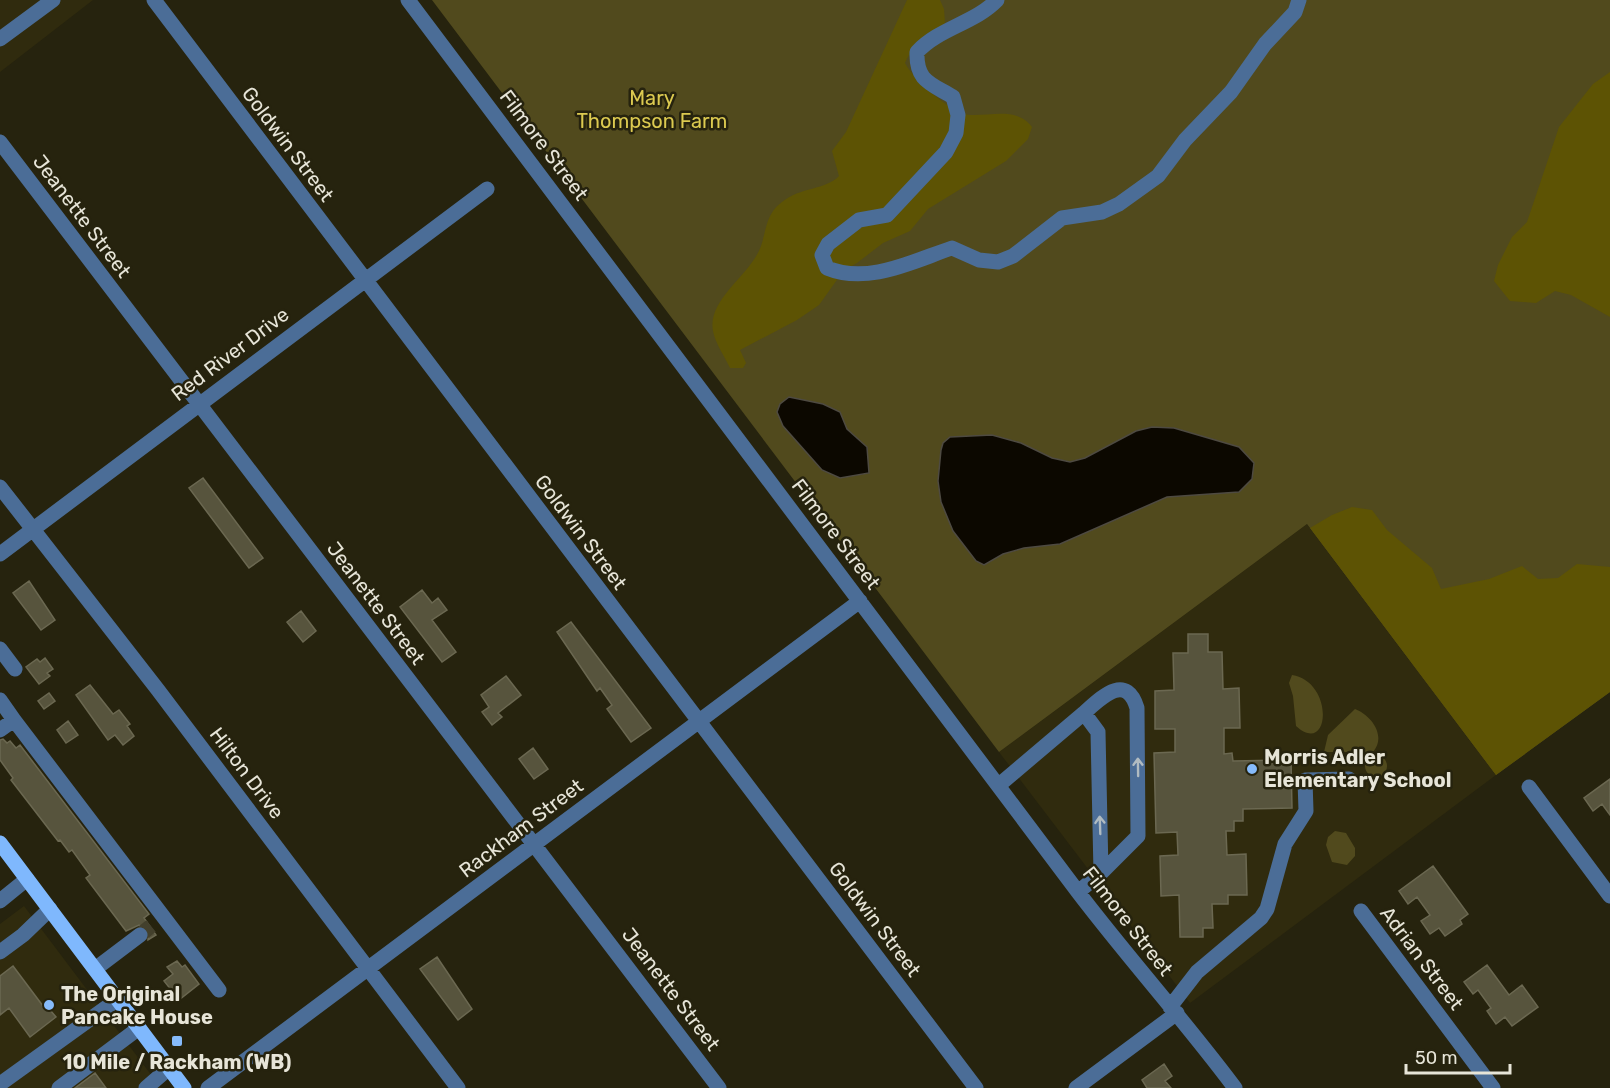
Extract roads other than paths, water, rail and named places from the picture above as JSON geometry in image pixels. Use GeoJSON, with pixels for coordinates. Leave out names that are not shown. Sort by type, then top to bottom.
{"type":"FeatureCollection","features":[{"type":"Feature","properties":{"kind":"main road"},"geometry":{"type":"LineString","coordinates":[[0,843],[184,1088]]}},
{"type":"Feature","properties":{"kind":"street"},"geometry":{"type":"LineString","coordinates":[[0,39],[53,0]]}},
{"type":"Feature","properties":{"kind":"street","name":"Goldwin Street"},"geometry":{"type":"LineString","coordinates":[[154,0],[976,1088]]}},
{"type":"Feature","properties":{"kind":"street","name":"Filmore Street"},"geometry":{"type":"LineString","coordinates":[[408,0],[1078,892],[1235,1088]]}},
{"type":"Feature","properties":{"kind":"street"},"geometry":{"type":"LineString","coordinates":[[998,0],[989,8],[925,43],[918,52],[917,67],[923,79],[953,97],[958,115],[956,133],[946,152],[887,215],[859,220],[828,244],[822,255],[827,268],[841,274],[890,270],[952,248],[979,260],[998,262],[1013,256],[1062,218],[1102,213],[1119,204],[1158,176],[1185,140],[1231,92],[1265,44],[1295,12],[1299,0]]}},
{"type":"Feature","properties":{"kind":"street","name":"Jeanette Street"},"geometry":{"type":"LineString","coordinates":[[0,142],[719,1088]]}},
{"type":"Feature","properties":{"kind":"street","name":"Red River Drive"},"geometry":{"type":"LineString","coordinates":[[0,554],[487,189]]}},
{"type":"Feature","properties":{"kind":"street","name":"Hilton Drive"},"geometry":{"type":"LineString","coordinates":[[0,487],[158,690],[458,1088]]}},
{"type":"Feature","properties":{"kind":"street","name":"Rackham Street"},"geometry":{"type":"LineString","coordinates":[[208,1088],[860,601]]}},
{"type":"Feature","properties":{"kind":"street"},"geometry":{"type":"LineString","coordinates":[[0,649],[15,669]]}},
{"type":"Feature","properties":{"kind":"street"},"geometry":{"type":"LineString","coordinates":[[999,785],[1109,692],[1121,690],[1129,692],[1134,697],[1137,708],[1138,836],[1101,873],[1078,892]]}},
{"type":"Feature","properties":{"kind":"street"},"geometry":{"type":"LineString","coordinates":[[0,700],[151,926],[219,990]]}},
{"type":"Feature","properties":{"kind":"street"},"geometry":{"type":"LineString","coordinates":[[1084,713],[1098,732],[1101,873]]}},
{"type":"Feature","properties":{"kind":"street"},"geometry":{"type":"LineString","coordinates":[[0,730],[14,720]]}},
{"type":"Feature","properties":{"kind":"street"},"geometry":{"type":"LineString","coordinates":[[1076,1088],[1173,1010],[1197,972],[1261,918],[1267,909],[1285,844],[1306,812],[1305,780],[1349,779]]}},
{"type":"Feature","properties":{"kind":"street"},"geometry":{"type":"LineString","coordinates":[[1529,788],[1610,896]]}},
{"type":"Feature","properties":{"kind":"street"},"geometry":{"type":"LineString","coordinates":[[0,901],[27,879]]}},
{"type":"Feature","properties":{"kind":"street"},"geometry":{"type":"LineString","coordinates":[[0,951],[23,935],[50,909]]}},
{"type":"Feature","properties":{"kind":"street","name":"Adrian Street"},"geometry":{"type":"LineString","coordinates":[[1361,911],[1493,1088]]}},
{"type":"Feature","properties":{"kind":"street"},"geometry":{"type":"LineString","coordinates":[[95,969],[151,926]]}},
{"type":"Feature","properties":{"kind":"street"},"geometry":{"type":"LineString","coordinates":[[0,1084],[118,999]]}},
{"type":"Feature","properties":{"kind":"street"},"geometry":{"type":"LineString","coordinates":[[59,1088],[139,1028]]}},
{"type":"Feature","properties":{"kind":"street"},"geometry":{"type":"LineString","coordinates":[[146,1088],[170,1068]]}},
{"type":"Feature","properties":{"kind":"tunnel"},"geometry":{"type":"LineString","coordinates":[[140,935],[151,926]]}},
{"type":"Feature","properties":{"kind":"place","name":"Morris Adler Elementary School"},"geometry":{"type":"Point","coordinates":[1252,769]}},
{"type":"Feature","properties":{"kind":"place","name":"The Original Pancake House"},"geometry":{"type":"Point","coordinates":[49,1005]}},
{"type":"Feature","properties":{"kind":"place","name":"10 Mile / Rackham (WB)"},"geometry":{"type":"Point","coordinates":[177,1041]}},
{"type":"Feature","properties":{"kind":"park label","name":"Mary Thompson Farm"},"geometry":{"type":"Point","coordinates":[652,110]}}]}
